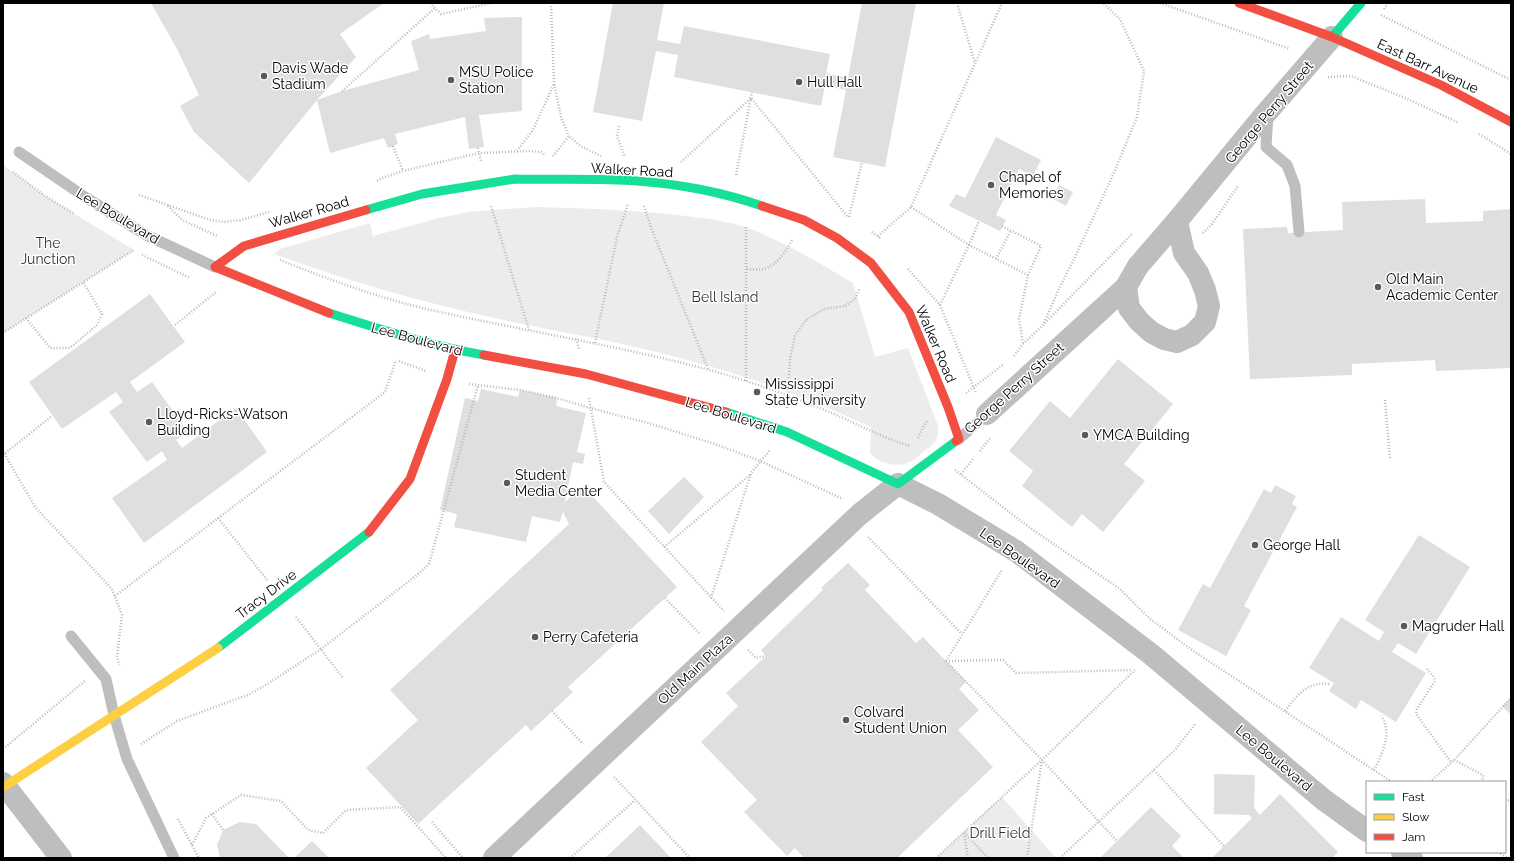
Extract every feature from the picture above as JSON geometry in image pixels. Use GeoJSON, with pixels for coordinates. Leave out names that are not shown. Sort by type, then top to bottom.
{"type":"FeatureCollection","features":[{"type":"Feature","properties":{"kind":"street","name":"East Barr Avenue"},"geometry":{"type":"LineString","coordinates":[[1238,3],[1332,37],[1440,85],[1511,122]]}},
{"type":"Feature","properties":{"kind":"street","name":"George Perry Street"},"geometry":{"type":"LineString","coordinates":[[987,414],[1126,287],[1138,266],[1177,222],[1268,111],[1361,3]]}},
{"type":"Feature","properties":{"kind":"street","name":"Walker Road"},"geometry":{"type":"LineString","coordinates":[[215,267],[244,246],[422,194],[516,179],[636,181],[680,186],[741,199],[804,220],[837,238],[871,263],[910,312],[948,407],[959,439]]}},
{"type":"Feature","properties":{"kind":"street"},"geometry":{"type":"LineString","coordinates":[[1126,287],[1129,308],[1139,321],[1151,332],[1164,339],[1177,342],[1192,335],[1205,322],[1209,306],[1205,290],[1198,273],[1184,253],[1177,222]]}},
{"type":"Feature","properties":{"kind":"street","name":"Lee Boulevard"},"geometry":{"type":"LineString","coordinates":[[215,267],[322,311],[403,336],[455,350],[586,374],[730,413],[787,432],[898,484],[938,504],[1016,551],[1152,654],[1205,713],[1366,830]]}},
{"type":"Feature","properties":{"kind":"street","name":"Tracy Drive"},"geometry":{"type":"LineString","coordinates":[[4,784],[219,647],[372,531],[410,479],[447,379],[455,350]]}},
{"type":"Feature","properties":{"kind":"street","name":"George Perry Street"},"geometry":{"type":"LineString","coordinates":[[898,484],[959,439]]}},
{"type":"Feature","properties":{"kind":"street","name":"Old Main Plaza"},"geometry":{"type":"LineString","coordinates":[[494,858],[853,521],[898,484]]}},
{"type":"Feature","properties":{"kind":"street"},"geometry":{"type":"LineString","coordinates":[[4,784],[61,858]]}},
{"type":"Feature","properties":{"kind":"lane"},"geometry":{"type":"LineString","coordinates":[[1268,111],[1266,147],[1287,165],[1295,186],[1299,232]]}},
{"type":"Feature","properties":{"kind":"lane","name":"Lee Boulevard"},"geometry":{"type":"LineString","coordinates":[[19,152],[85,197],[146,235],[215,267]]}},
{"type":"Feature","properties":{"kind":"lane","name":"George Perry Street"},"geometry":{"type":"LineString","coordinates":[[959,439],[987,414]]}},
{"type":"Feature","properties":{"kind":"lane"},"geometry":{"type":"LineString","coordinates":[[71,636],[106,679],[114,715],[127,759],[174,858]]}},
{"type":"Feature","properties":{"kind":"path"},"geometry":{"type":"LineString","coordinates":[[430,3],[441,14],[492,3]]}},
{"type":"Feature","properties":{"kind":"path"},"geometry":{"type":"LineString","coordinates":[[474,7],[477,3]]}},
{"type":"Feature","properties":{"kind":"path"},"geometry":{"type":"LineString","coordinates":[[551,3],[554,83],[561,117],[569,136],[580,146],[602,156]]}},
{"type":"Feature","properties":{"kind":"path"},"geometry":{"type":"LineString","coordinates":[[958,3],[975,64]]}},
{"type":"Feature","properties":{"kind":"path"},"geometry":{"type":"LineString","coordinates":[[878,236],[911,207],[1002,3]]}},
{"type":"Feature","properties":{"kind":"path"},"geometry":{"type":"LineString","coordinates":[[1044,325],[1058,291],[1113,175],[1137,117],[1144,71],[1120,19],[1103,3]]}},
{"type":"Feature","properties":{"kind":"path"},"geometry":{"type":"LineString","coordinates":[[1160,3],[1289,49]]}},
{"type":"Feature","properties":{"kind":"path"},"geometry":{"type":"LineString","coordinates":[[342,91],[435,8]]}},
{"type":"Feature","properties":{"kind":"path"},"geometry":{"type":"LineString","coordinates":[[1379,15],[1511,80]]}},
{"type":"Feature","properties":{"kind":"path"},"geometry":{"type":"LineString","coordinates":[[1285,55],[1301,25]]}},
{"type":"Feature","properties":{"kind":"path"},"geometry":{"type":"LineString","coordinates":[[1324,77],[1351,76],[1410,100],[1464,126]]}},
{"type":"Feature","properties":{"kind":"path"},"geometry":{"type":"LineString","coordinates":[[517,151],[532,130],[554,83]]}},
{"type":"Feature","properties":{"kind":"path"},"geometry":{"type":"LineString","coordinates":[[736,175],[752,92]]}},
{"type":"Feature","properties":{"kind":"path"},"geometry":{"type":"LineString","coordinates":[[678,164],[751,98]]}},
{"type":"Feature","properties":{"kind":"path"},"geometry":{"type":"LineString","coordinates":[[751,98],[849,218]]}},
{"type":"Feature","properties":{"kind":"path"},"geometry":{"type":"LineString","coordinates":[[619,126],[617,136],[636,181],[652,230],[708,370]]}},
{"type":"Feature","properties":{"kind":"path"},"geometry":{"type":"LineString","coordinates":[[1476,132],[1511,154]]}},
{"type":"Feature","properties":{"kind":"path"},"geometry":{"type":"LineString","coordinates":[[551,159],[569,136]]}},
{"type":"Feature","properties":{"kind":"path"},"geometry":{"type":"LineString","coordinates":[[393,146],[403,171]]}},
{"type":"Feature","properties":{"kind":"path"},"geometry":{"type":"LineString","coordinates":[[478,148],[492,210],[529,330]]}},
{"type":"Feature","properties":{"kind":"path"},"geometry":{"type":"LineString","coordinates":[[373,184],[382,178],[403,171],[479,153],[517,151],[541,152],[546,156]]}},
{"type":"Feature","properties":{"kind":"path"},"geometry":{"type":"LineString","coordinates":[[849,218],[862,162]]}},
{"type":"Feature","properties":{"kind":"path"},"geometry":{"type":"LineString","coordinates":[[729,174],[743,177]]}},
{"type":"Feature","properties":{"kind":"path"},"geometry":{"type":"LineString","coordinates":[[595,343],[617,237],[636,181]]}},
{"type":"Feature","properties":{"kind":"path"},"geometry":{"type":"LineString","coordinates":[[139,195],[210,220],[224,222],[241,220],[274,211]]}},
{"type":"Feature","properties":{"kind":"path"},"geometry":{"type":"LineString","coordinates":[[741,199],[747,228],[746,381]]}},
{"type":"Feature","properties":{"kind":"path"},"geometry":{"type":"LineString","coordinates":[[167,205],[182,220],[218,237],[244,246]]}},
{"type":"Feature","properties":{"kind":"path"},"geometry":{"type":"LineString","coordinates":[[911,207],[969,245],[1028,275]]}},
{"type":"Feature","properties":{"kind":"path"},"geometry":{"type":"LineString","coordinates":[[842,214],[854,221]]}},
{"type":"Feature","properties":{"kind":"path"},"geometry":{"type":"LineString","coordinates":[[747,269],[763,269],[770,266],[780,258],[804,220]]}},
{"type":"Feature","properties":{"kind":"path"},"geometry":{"type":"LineString","coordinates":[[940,304],[979,221]]}},
{"type":"Feature","properties":{"kind":"path"},"geometry":{"type":"LineString","coordinates":[[1002,226],[1041,246],[1028,275],[1019,319],[1023,344]]}},
{"type":"Feature","properties":{"kind":"path"},"geometry":{"type":"LineString","coordinates":[[866,229],[878,236],[883,242]]}},
{"type":"Feature","properties":{"kind":"path"},"geometry":{"type":"LineString","coordinates":[[996,259],[1011,230]]}},
{"type":"Feature","properties":{"kind":"path"},"geometry":{"type":"LineString","coordinates":[[1012,357],[1023,344],[1044,325],[1136,230]]}},
{"type":"Feature","properties":{"kind":"path"},"geometry":{"type":"LineString","coordinates":[[3,333],[134,250]]}},
{"type":"Feature","properties":{"kind":"path"},"geometry":{"type":"LineString","coordinates":[[278,260],[361,290],[417,306],[595,343],[708,370],[746,381],[834,414],[889,440],[914,447],[919,455],[933,457],[961,474],[1030,528],[1120,589],[1149,618],[1192,650],[1390,781]]}},
{"type":"Feature","properties":{"kind":"path"},"geometry":{"type":"LineString","coordinates":[[904,265],[940,304],[973,388]]}},
{"type":"Feature","properties":{"kind":"path"},"geometry":{"type":"LineString","coordinates":[[26,318],[50,348],[70,348],[97,325],[102,314],[83,282]]}},
{"type":"Feature","properties":{"kind":"path"},"geometry":{"type":"LineString","coordinates":[[175,325],[218,290]]}},
{"type":"Feature","properties":{"kind":"path"},"geometry":{"type":"LineString","coordinates":[[576,339],[586,374],[590,408],[604,482],[739,628]]}},
{"type":"Feature","properties":{"kind":"path"},"geometry":{"type":"LineString","coordinates":[[115,596],[385,392],[396,360]]}},
{"type":"Feature","properties":{"kind":"path"},"geometry":{"type":"LineString","coordinates":[[914,447],[928,419],[948,407],[1006,362]]}},
{"type":"Feature","properties":{"kind":"path"},"geometry":{"type":"LineString","coordinates":[[137,746],[177,721],[250,694],[269,683],[320,649],[417,575],[429,564],[478,385]]}},
{"type":"Feature","properties":{"kind":"path"},"geometry":{"type":"LineString","coordinates":[[1385,400],[1390,458]]}},
{"type":"Feature","properties":{"kind":"path"},"geometry":{"type":"LineString","coordinates":[[52,416],[3,453],[35,507],[112,589],[122,615],[117,656],[120,670]]}},
{"type":"Feature","properties":{"kind":"path"},"geometry":{"type":"LineString","coordinates":[[664,547],[751,473]]}},
{"type":"Feature","properties":{"kind":"path"},"geometry":{"type":"LineString","coordinates":[[853,521],[962,634]]}},
{"type":"Feature","properties":{"kind":"path"},"geometry":{"type":"LineString","coordinates":[[946,661],[1002,570],[1030,528]]}},
{"type":"Feature","properties":{"kind":"path"},"geometry":{"type":"LineString","coordinates":[[665,598],[716,650]]}},
{"type":"Feature","properties":{"kind":"path"},"geometry":{"type":"LineString","coordinates":[[3,748],[117,656]]}},
{"type":"Feature","properties":{"kind":"path"},"geometry":{"type":"LineString","coordinates":[[936,858],[1136,670],[1016,673],[1003,660],[946,661]]}},
{"type":"Feature","properties":{"kind":"path"},"geometry":{"type":"LineString","coordinates":[[946,661],[1118,841]]}},
{"type":"Feature","properties":{"kind":"path"},"geometry":{"type":"LineString","coordinates":[[1427,669],[1434,677],[1434,681],[1417,709],[1416,714],[1451,762]]}},
{"type":"Feature","properties":{"kind":"path"},"geometry":{"type":"LineString","coordinates":[[1285,711],[1304,690],[1317,684],[1330,684]]}},
{"type":"Feature","properties":{"kind":"path"},"geometry":{"type":"LineString","coordinates":[[1431,781],[1454,760],[1511,698]]}},
{"type":"Feature","properties":{"kind":"path"},"geometry":{"type":"LineString","coordinates":[[552,711],[690,858]]}},
{"type":"Feature","properties":{"kind":"path"},"geometry":{"type":"LineString","coordinates":[[1063,857],[1175,750],[1205,713]]}},
{"type":"Feature","properties":{"kind":"path"},"geometry":{"type":"LineString","coordinates":[[1374,770],[1384,748],[1386,739],[1386,728],[1384,720],[1381,716]]}},
{"type":"Feature","properties":{"kind":"path"},"geometry":{"type":"LineString","coordinates":[[1027,858],[1042,760]]}},
{"type":"Feature","properties":{"kind":"path"},"geometry":{"type":"LineString","coordinates":[[1454,760],[1483,775],[1482,781]]}},
{"type":"Feature","properties":{"kind":"path"},"geometry":{"type":"LineString","coordinates":[[1154,770],[1224,846]]}},
{"type":"Feature","properties":{"kind":"path"},"geometry":{"type":"LineString","coordinates":[[192,845],[206,818],[241,796],[281,801],[308,830],[323,833],[346,810],[400,807],[446,858]]}},
{"type":"Feature","properties":{"kind":"path"},"geometry":{"type":"LineString","coordinates":[[570,858],[636,800]]}},
{"type":"Feature","properties":{"kind":"path"},"geometry":{"type":"LineString","coordinates":[[174,813],[199,858]]}},
{"type":"Feature","properties":{"kind":"path"},"geometry":{"type":"LineString","coordinates":[[212,814],[223,830]]}},
{"type":"Feature","properties":{"kind":"path"},"geometry":{"type":"LineString","coordinates":[[432,822],[463,858]]}},
{"type":"Feature","properties":{"kind":"path"},"geometry":{"type":"LineString","coordinates":[[964,832],[968,858]]}},
{"type":"Feature","properties":{"kind":"path"},"geometry":{"type":"LineString","coordinates":[[964,832],[988,858]]}},
{"type":"Feature","properties":{"kind":"green space","name":"The Junction"},"geometry":{"type":"Polygon","coordinates":[[[3,165],[45,196],[134,250],[3,333],[3,165]]]}},
{"type":"Feature","properties":{"kind":"green space","name":"Bell Island"},"geometry":{"type":"Polygon","coordinates":[[[535,207],[642,212],[695,217],[731,223],[748,228],[802,253],[853,283],[875,357],[908,348],[937,423],[938,436],[936,440],[930,447],[909,462],[897,465],[887,463],[877,459],[870,453],[871,427],[825,407],[755,381],[659,353],[435,304],[354,281],[274,254],[280,249],[370,223],[373,236],[439,218],[468,212],[535,207]]]}},
{"type":"Feature","properties":{"kind":"green space","name":"Drill Field"},"geometry":{"type":"Polygon","coordinates":[[[1002,797],[1056,858],[936,858],[1002,797]]]}},
{"type":"Feature","properties":{"kind":"building","name":"Davis Wade Stadium"},"geometry":{"type":"Polygon","coordinates":[[[151,3],[384,3],[340,34],[356,57],[317,100],[249,183],[194,132],[180,106],[199,95],[177,49],[151,3]]]}},
{"type":"Feature","properties":{"kind":"building","name":"Hull Hall"},"geometry":{"type":"Polygon","coordinates":[[[613,3],[664,3],[657,40],[680,44],[684,26],[830,54],[826,73],[848,78],[862,3],[916,3],[885,167],[833,157],[846,90],[825,86],[821,106],[674,77],[678,55],[656,51],[642,121],[593,112],[613,3]]]}},
{"type":"Feature","properties":{"kind":"building","name":"MSU Police Station"},"geometry":{"type":"Polygon","coordinates":[[[522,17],[522,111],[479,115],[484,147],[469,149],[465,117],[395,134],[398,144],[388,148],[384,138],[330,153],[317,100],[342,91],[419,70],[411,41],[429,34],[430,39],[486,31],[484,18],[522,17]]]}},
{"type":"Feature","properties":{"kind":"building","name":"Chapel of Memories"},"geometry":{"type":"Polygon","coordinates":[[[996,137],[1041,160],[1033,176],[1019,169],[996,215],[1006,220],[1000,231],[949,206],[956,194],[965,198],[996,137]]]}},
{"type":"Feature","properties":{"kind":"building"},"geometry":{"type":"Polygon","coordinates":[[[1059,185],[1073,192],[1066,206],[1052,198],[1059,185]]]}},
{"type":"Feature","properties":{"kind":"building","name":"Old Main Academic Center"},"geometry":{"type":"Polygon","coordinates":[[[1425,199],[1426,223],[1483,221],[1483,211],[1511,209],[1511,368],[1436,371],[1435,360],[1352,364],[1352,375],[1250,379],[1243,229],[1287,227],[1288,233],[1343,230],[1342,202],[1425,199]]]}},
{"type":"Feature","properties":{"kind":"building","name":"Lloyd-Ricks-Watson Building"},"geometry":{"type":"Polygon","coordinates":[[[150,294],[185,342],[130,382],[137,392],[152,382],[188,432],[176,440],[182,448],[236,408],[267,452],[144,543],[112,498],[167,460],[162,451],[147,462],[109,412],[123,402],[116,392],[62,429],[29,382],[150,294]]]}},
{"type":"Feature","properties":{"kind":"building","name":"YMCA Building"},"geometry":{"type":"Polygon","coordinates":[[[1118,359],[1173,404],[1124,464],[1145,481],[1103,532],[1082,514],[1072,527],[1022,486],[1033,471],[1009,451],[1050,401],[1070,418],[1118,359]]]}},
{"type":"Feature","properties":{"kind":"building","name":"Perry Cafeteria"},"geometry":{"type":"Polygon","coordinates":[[[481,389],[518,397],[520,390],[557,398],[556,406],[586,413],[577,452],[585,454],[583,464],[573,462],[565,502],[583,486],[677,587],[568,687],[573,692],[531,731],[526,725],[418,824],[366,768],[418,720],[390,690],[569,524],[563,512],[564,507],[560,522],[532,516],[526,542],[454,527],[457,514],[440,510],[465,398],[478,401],[481,389]]]}},
{"type":"Feature","properties":{"kind":"building"},"geometry":{"type":"Polygon","coordinates":[[[684,477],[704,497],[669,534],[648,511],[684,477]]]}},
{"type":"Feature","properties":{"kind":"building","name":"George Hall"},"geometry":{"type":"Polygon","coordinates":[[[1275,485],[1296,496],[1292,504],[1297,507],[1244,606],[1251,610],[1226,656],[1178,630],[1203,584],[1210,588],[1264,489],[1271,493],[1275,485]]]}},
{"type":"Feature","properties":{"kind":"building","name":"Magruder Hall"},"geometry":{"type":"Polygon","coordinates":[[[1419,535],[1470,567],[1416,654],[1398,643],[1392,652],[1426,673],[1396,722],[1361,700],[1356,709],[1329,691],[1334,683],[1309,668],[1341,617],[1379,641],[1384,632],[1365,620],[1419,535]]]}},
{"type":"Feature","properties":{"kind":"building","name":"Colvard Student Union"},"geometry":{"type":"Polygon","coordinates":[[[848,563],[870,585],[865,590],[916,643],[923,637],[966,682],[959,689],[979,710],[958,730],[993,767],[897,858],[804,858],[795,848],[787,856],[744,812],[757,800],[701,742],[738,706],[726,693],[766,656],[761,650],[823,590],[821,588],[848,563]]]}},
{"type":"Feature","properties":{"kind":"building"},"geometry":{"type":"Polygon","coordinates":[[[1511,698],[1511,715],[1502,706],[1511,698]]]}},
{"type":"Feature","properties":{"kind":"building"},"geometry":{"type":"Polygon","coordinates":[[[1214,774],[1255,775],[1254,808],[1260,815],[1280,794],[1338,852],[1332,858],[1212,858],[1252,818],[1249,815],[1214,814],[1214,774]]]}},
{"type":"Feature","properties":{"kind":"building"},"geometry":{"type":"Polygon","coordinates":[[[1151,807],[1181,836],[1172,846],[1184,858],[1100,858],[1151,807]]]}},
{"type":"Feature","properties":{"kind":"building"},"geometry":{"type":"Polygon","coordinates":[[[240,822],[256,824],[289,858],[220,858],[217,845],[223,830],[240,822]]]}},
{"type":"Feature","properties":{"kind":"building"},"geometry":{"type":"Polygon","coordinates":[[[640,825],[671,858],[605,858],[640,825]]]}},
{"type":"Feature","properties":{"kind":"building"},"geometry":{"type":"Polygon","coordinates":[[[312,841],[329,858],[294,858],[312,841]]]}},
{"type":"Feature","properties":{"kind":"traffic: fast"},"geometry":{"type":"LineString","coordinates":[[1332,37],[1361,3]]}},
{"type":"Feature","properties":{"kind":"traffic: fast"},"geometry":{"type":"LineString","coordinates":[[515,179],[653,182],[716,193],[762,206]]}},
{"type":"Feature","properties":{"kind":"traffic: fast"},"geometry":{"type":"LineString","coordinates":[[366,210],[422,194],[515,179]]}},
{"type":"Feature","properties":{"kind":"traffic: fast"},"geometry":{"type":"LineString","coordinates":[[329,313],[425,342],[484,355]]}},
{"type":"Feature","properties":{"kind":"traffic: fast"},"geometry":{"type":"LineString","coordinates":[[726,412],[787,432],[898,484],[956,441]]}},
{"type":"Feature","properties":{"kind":"traffic: fast"},"geometry":{"type":"LineString","coordinates":[[218,648],[369,532]]}},
{"type":"Feature","properties":{"kind":"traffic: slow"},"geometry":{"type":"LineString","coordinates":[[5,786],[218,648]]}},
{"type":"Feature","properties":{"kind":"traffic: jam"},"geometry":{"type":"LineString","coordinates":[[1239,3],[1332,37],[1441,85],[1511,122]]}},
{"type":"Feature","properties":{"kind":"traffic: jam"},"geometry":{"type":"LineString","coordinates":[[762,206],[804,220],[837,238],[871,263],[909,312],[948,407],[959,439],[956,441]]}},
{"type":"Feature","properties":{"kind":"traffic: jam"},"geometry":{"type":"LineString","coordinates":[[329,313],[215,267],[244,246],[366,210]]}},
{"type":"Feature","properties":{"kind":"traffic: jam"},"geometry":{"type":"LineString","coordinates":[[369,532],[410,479],[447,379],[455,350]]}},
{"type":"Feature","properties":{"kind":"traffic: jam"},"geometry":{"type":"LineString","coordinates":[[484,355],[586,374],[726,412]]}},
{"type":"Feature","properties":{"kind":"place","name":"Davis Wade Stadium"},"geometry":{"type":"Point","coordinates":[264,76]}},
{"type":"Feature","properties":{"kind":"place","name":"MSU Police Station"},"geometry":{"type":"Point","coordinates":[451,80]}},
{"type":"Feature","properties":{"kind":"place","name":"Hull Hall"},"geometry":{"type":"Point","coordinates":[799,82]}},
{"type":"Feature","properties":{"kind":"place","name":"Chapel of Memories"},"geometry":{"type":"Point","coordinates":[991,185]}},
{"type":"Feature","properties":{"kind":"place","name":"Old Main Academic Center"},"geometry":{"type":"Point","coordinates":[1378,287]}},
{"type":"Feature","properties":{"kind":"place","name":"Mississippi State University"},"geometry":{"type":"Point","coordinates":[757,392]}},
{"type":"Feature","properties":{"kind":"place","name":"Lloyd-Ricks-Watson Building"},"geometry":{"type":"Point","coordinates":[149,422]}},
{"type":"Feature","properties":{"kind":"place","name":"YMCA Building"},"geometry":{"type":"Point","coordinates":[1085,435]}},
{"type":"Feature","properties":{"kind":"place","name":"Student Media Center"},"geometry":{"type":"Point","coordinates":[507,483]}},
{"type":"Feature","properties":{"kind":"place","name":"George Hall"},"geometry":{"type":"Point","coordinates":[1255,545]}},
{"type":"Feature","properties":{"kind":"place","name":"Magruder Hall"},"geometry":{"type":"Point","coordinates":[1404,626]}},
{"type":"Feature","properties":{"kind":"place","name":"Perry Cafeteria"},"geometry":{"type":"Point","coordinates":[535,637]}},
{"type":"Feature","properties":{"kind":"place","name":"Colvard Student Union"},"geometry":{"type":"Point","coordinates":[846,720]}}]}
